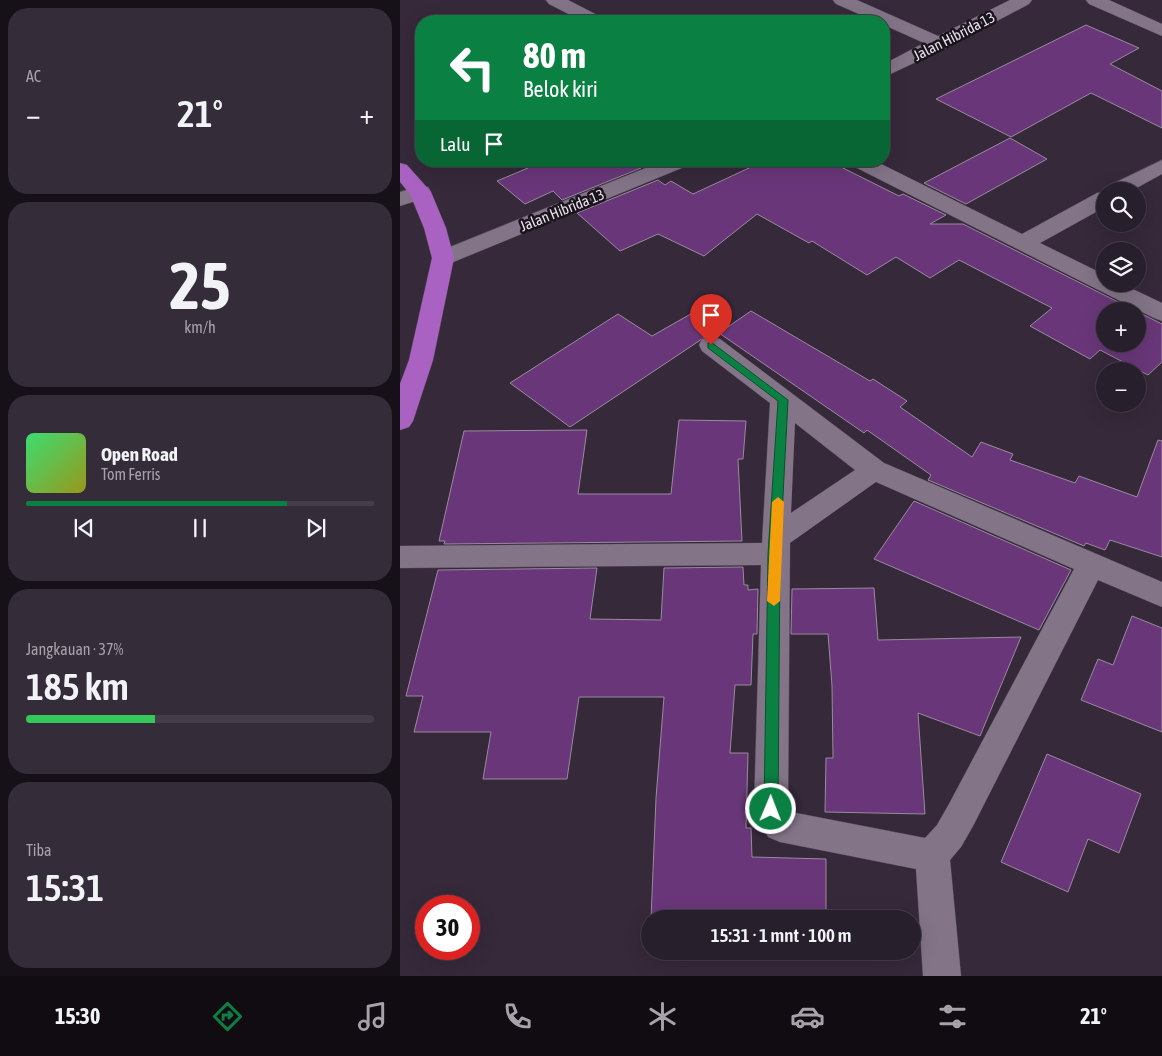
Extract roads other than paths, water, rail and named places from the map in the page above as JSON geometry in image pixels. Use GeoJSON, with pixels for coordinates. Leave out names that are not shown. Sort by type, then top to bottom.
{"type":"FeatureCollection","features":[{"type":"Feature","properties":{"kind":"highway"},"geometry":{"type":"LineString","coordinates":[[400,169],[410,196],[436,228],[443,258],[422,360],[400,421]]}},
{"type":"Feature","properties":{"kind":"street"},"geometry":{"type":"LineString","coordinates":[[555,0],[584,15]]}},
{"type":"Feature","properties":{"kind":"street"},"geometry":{"type":"LineString","coordinates":[[842,0],[875,15]]}},
{"type":"Feature","properties":{"kind":"street","name":"Jalan Hibrida 13"},"geometry":{"type":"LineString","coordinates":[[890,68],[1023,0]]}},
{"type":"Feature","properties":{"kind":"street"},"geometry":{"type":"LineString","coordinates":[[1095,0],[1162,31]]}},
{"type":"Feature","properties":{"kind":"street"},"geometry":{"type":"LineString","coordinates":[[890,22],[940,44]]}},
{"type":"Feature","properties":{"kind":"street"},"geometry":{"type":"LineString","coordinates":[[1133,182],[1162,166]]}},
{"type":"Feature","properties":{"kind":"street","name":"Jalan Hibrida 13"},"geometry":{"type":"LineString","coordinates":[[443,258],[667,167]]}},
{"type":"Feature","properties":{"kind":"street"},"geometry":{"type":"LineString","coordinates":[[870,167],[1162,313]]}},
{"type":"Feature","properties":{"kind":"street"},"geometry":{"type":"LineString","coordinates":[[1023,243],[1096,203]]}},
{"type":"Feature","properties":{"kind":"street"},"geometry":{"type":"LineString","coordinates":[[711,345],[874,470],[1090,566],[1162,595]]}},
{"type":"Feature","properties":{"kind":"street"},"geometry":{"type":"LineString","coordinates":[[783,400],[775,546],[771,809],[774,819],[780,826],[901,851],[932,855]]}},
{"type":"Feature","properties":{"kind":"street"},"geometry":{"type":"LineString","coordinates":[[400,558],[775,546],[874,470]]}},
{"type":"Feature","properties":{"kind":"street"},"geometry":{"type":"LineString","coordinates":[[942,976],[932,855],[948,836],[961,815],[1090,566]]}}]}
